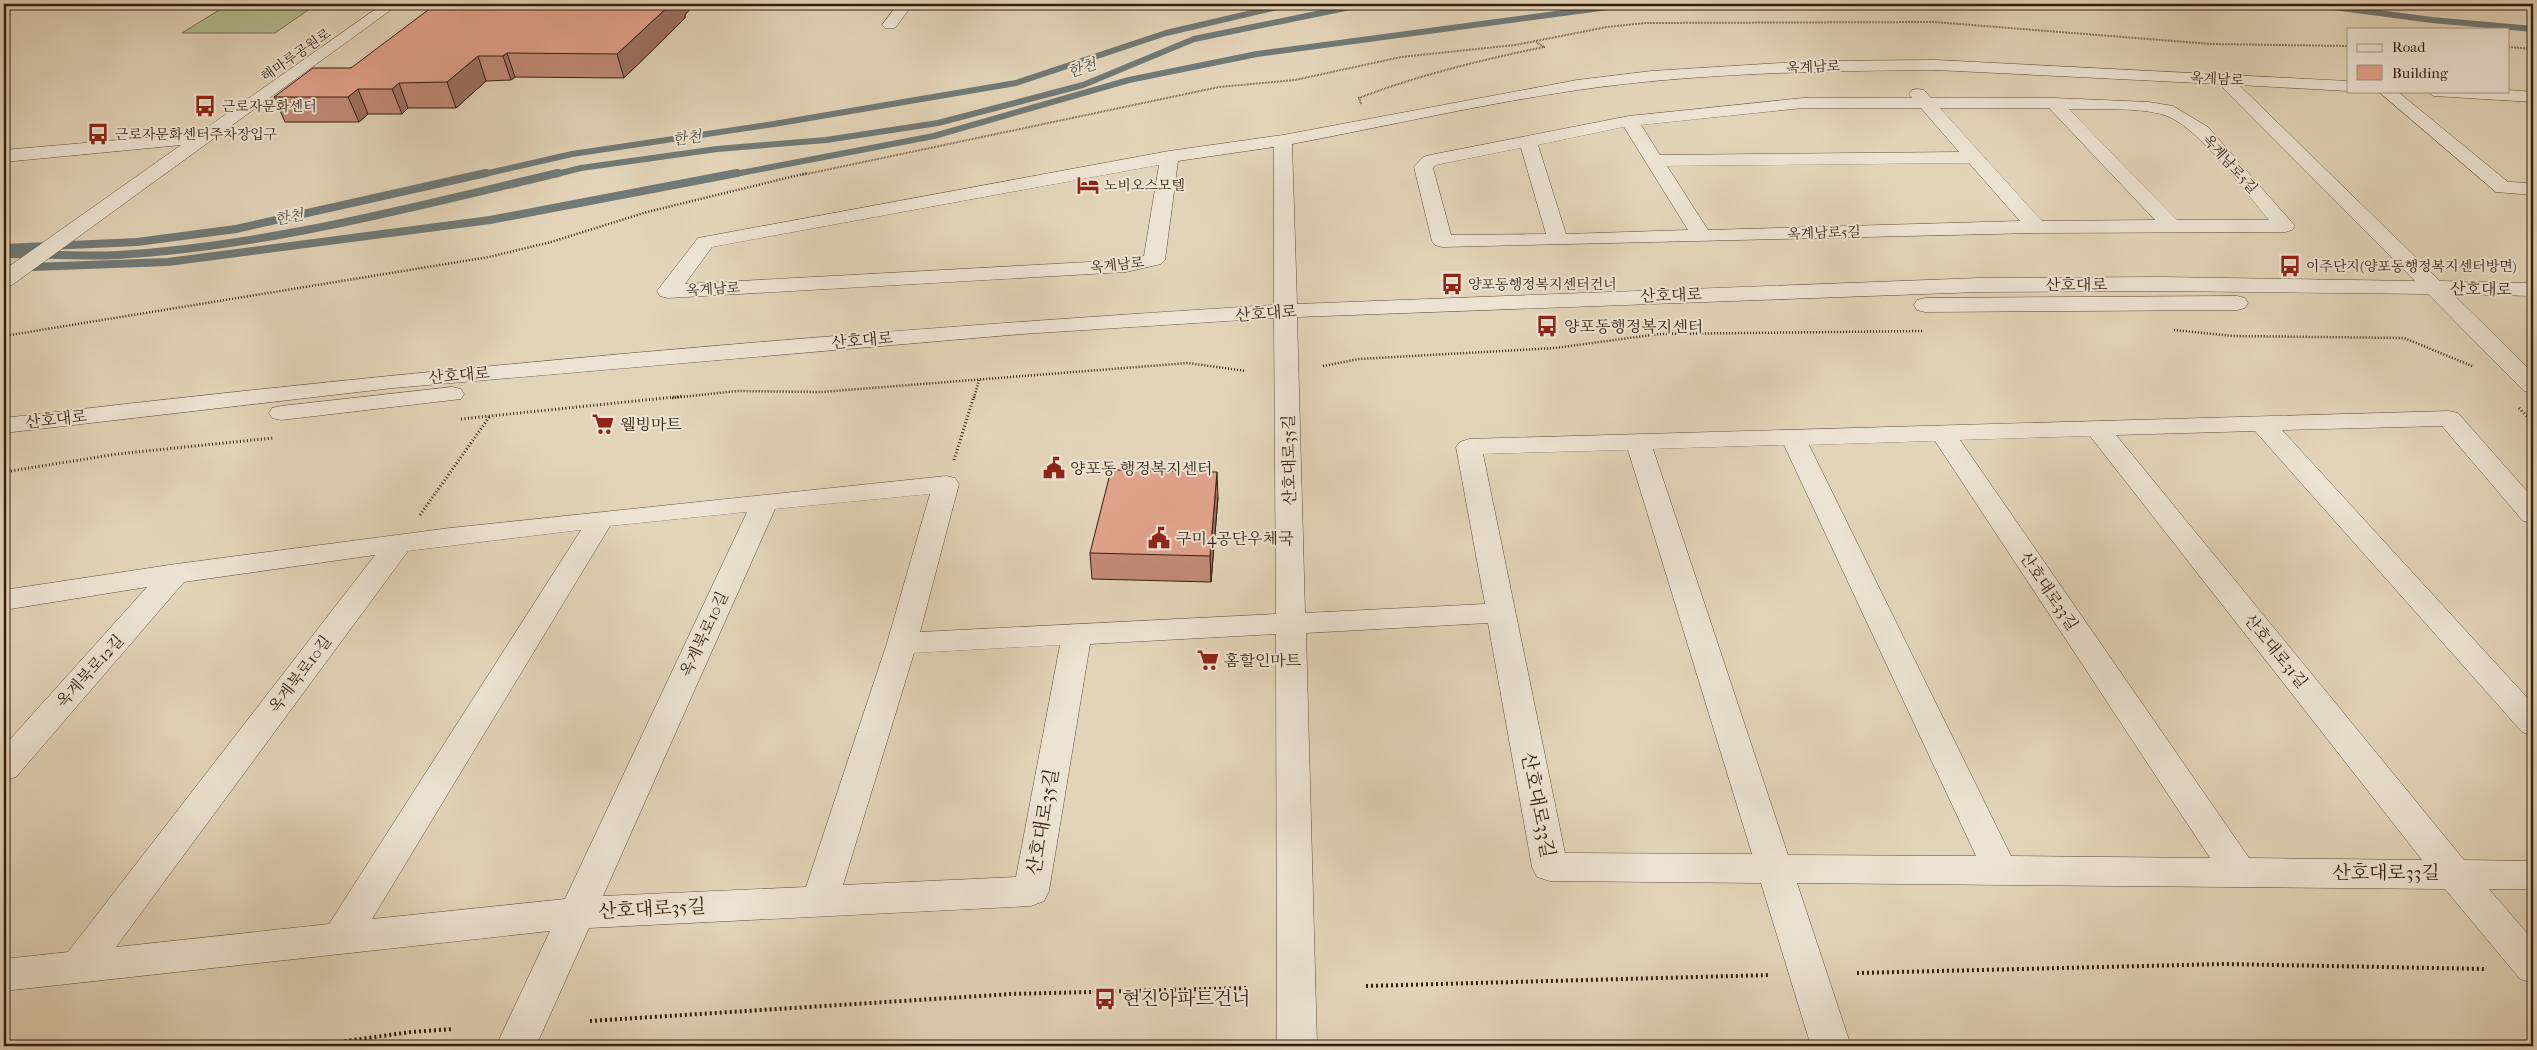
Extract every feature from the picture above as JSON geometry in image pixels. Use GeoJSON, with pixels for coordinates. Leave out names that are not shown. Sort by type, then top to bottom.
{"type":"FeatureCollection","features":[{"type":"Feature","properties":{"kind":"street"},"geometry":{"type":"LineString","coordinates":[[4,6],[8,4]]}},
{"type":"Feature","properties":{"kind":"street","name":"해마루공원로"},"geometry":{"type":"LineString","coordinates":[[4,258],[369,4]]}},
{"type":"Feature","properties":{"kind":"street","name":"해마루공원로"},"geometry":{"type":"LineString","coordinates":[[4,280],[392,4]]}},
{"type":"Feature","properties":{"kind":"street"},"geometry":{"type":"LineString","coordinates":[[890,25],[906,4]]}},
{"type":"Feature","properties":{"kind":"street"},"geometry":{"type":"LineString","coordinates":[[1892,65],[2036,227]]}},
{"type":"Feature","properties":{"kind":"street","name":"옥계남로"},"geometry":{"type":"LineString","coordinates":[[1169,156],[1154,260],[1126,266],[668,291],[704,242],[1169,156],[1283,140],[1577,85],[1651,76],[1803,67],[1892,65],[2035,69],[2347,86]]}},
{"type":"Feature","properties":{"kind":"street"},"geometry":{"type":"LineString","coordinates":[[2223,79],[2533,386]]}},
{"type":"Feature","properties":{"kind":"street"},"geometry":{"type":"LineString","coordinates":[[2387,92],[2503,188],[2533,189]]}},
{"type":"Feature","properties":{"kind":"street"},"geometry":{"type":"LineString","coordinates":[[2450,92],[2533,97]]}},
{"type":"Feature","properties":{"kind":"street"},"geometry":{"type":"LineString","coordinates":[[2054,102],[2172,227]]}},
{"type":"Feature","properties":{"kind":"street","name":"옥계남로5길"},"geometry":{"type":"LineString","coordinates":[[2054,102],[2149,107],[2167,110],[2182,117],[2202,131],[2285,226],[2036,227],[1558,240],[1442,241],[1423,167],[1430,162],[1448,156],[1629,121],[1803,103],[2054,102]]}},
{"type":"Feature","properties":{"kind":"street"},"geometry":{"type":"LineString","coordinates":[[1629,121],[1702,236]]}},
{"type":"Feature","properties":{"kind":"street"},"geometry":{"type":"LineString","coordinates":[[4,156],[203,138]]}},
{"type":"Feature","properties":{"kind":"street"},"geometry":{"type":"LineString","coordinates":[[1283,140],[1286,319]]}},
{"type":"Feature","properties":{"kind":"street"},"geometry":{"type":"LineString","coordinates":[[1528,141],[1558,240]]}},
{"type":"Feature","properties":{"kind":"street"},"geometry":{"type":"LineString","coordinates":[[1655,161],[1974,156]]}},
{"type":"Feature","properties":{"kind":"street"},"geometry":{"type":"LineString","coordinates":[[2442,296],[2533,283]]}},
{"type":"Feature","properties":{"kind":"street","name":"산호대로"},"geometry":{"type":"LineString","coordinates":[[4,424],[402,380],[1022,327],[1286,319],[1773,291],[1979,285],[2162,284],[2442,296],[2533,304]]}},
{"type":"Feature","properties":{"kind":"street","name":"산호대로"},"geometry":{"type":"LineString","coordinates":[[2442,296],[2533,289]]}},
{"type":"Feature","properties":{"kind":"street","name":"산호대로"},"geometry":{"type":"LineString","coordinates":[[4,442],[522,387],[1286,319]]}},
{"type":"Feature","properties":{"kind":"street","name":"산호대로35길"},"geometry":{"type":"LineString","coordinates":[[1286,319],[1297,1046]]}},
{"type":"Feature","properties":{"kind":"street"},"geometry":{"type":"LineString","coordinates":[[1942,434],[2449,418],[2533,515]]}},
{"type":"Feature","properties":{"kind":"street"},"geometry":{"type":"LineString","coordinates":[[2262,424],[2533,724]]}},
{"type":"Feature","properties":{"kind":"street","name":"산호대로31길"},"geometry":{"type":"LineString","coordinates":[[2097,429],[2454,874],[2533,967]]}},
{"type":"Feature","properties":{"kind":"street","name":"산호대로33길"},"geometry":{"type":"LineString","coordinates":[[2239,872],[1942,434],[1469,447],[1550,867],[1774,868],[2454,874],[2533,874]]}},
{"type":"Feature","properties":{"kind":"street"},"geometry":{"type":"LineString","coordinates":[[1793,438],[2000,870]]}},
{"type":"Feature","properties":{"kind":"street"},"geometry":{"type":"LineString","coordinates":[[1638,442],[1831,1046]]}},
{"type":"Feature","properties":{"kind":"street"},"geometry":{"type":"LineString","coordinates":[[4,600],[176,573],[601,519],[764,504],[946,484],[902,643],[820,900]]}},
{"type":"Feature","properties":{"kind":"street","name":"옥계북로10길"},"geometry":{"type":"LineString","coordinates":[[516,1046],[764,504]]}},
{"type":"Feature","properties":{"kind":"street"},"geometry":{"type":"LineString","coordinates":[[339,940],[601,519]]}},
{"type":"Feature","properties":{"kind":"street","name":"옥계북로10길"},"geometry":{"type":"LineString","coordinates":[[79,967],[399,544]]}},
{"type":"Feature","properties":{"kind":"street","name":"옥계북로12길"},"geometry":{"type":"LineString","coordinates":[[4,768],[176,573]]}},
{"type":"Feature","properties":{"kind":"street"},"geometry":{"type":"LineString","coordinates":[[902,643],[1500,613]]}},
{"type":"Feature","properties":{"kind":"street","name":"산호대로35길"},"geometry":{"type":"LineString","coordinates":[[575,914],[820,900],[1031,891],[1077,634]]}},
{"type":"Feature","properties":{"kind":"street"},"geometry":{"type":"LineString","coordinates":[[4,975],[575,914]]}},
{"type":"Feature","properties":{"kind":"path"},"geometry":{"type":"LineString","coordinates":[[1365,125],[1359,98],[1390,86],[1472,62],[1544,47],[1536,41]]}},
{"type":"Feature","properties":{"kind":"path"},"geometry":{"type":"LineString","coordinates":[[2510,47],[2533,49]]}},
{"type":"Feature","properties":{"kind":"path"},"geometry":{"type":"LineString","coordinates":[[2171,330],[2234,336],[2404,338],[2479,369]]}},
{"type":"Feature","properties":{"kind":"path"},"geometry":{"type":"LineString","coordinates":[[1323,366],[1359,359],[1555,348],[1659,334],[1933,331]]}},
{"type":"Feature","properties":{"kind":"path"},"geometry":{"type":"LineString","coordinates":[[451,420],[737,391],[821,392],[1188,363],[1246,372]]}},
{"type":"Feature","properties":{"kind":"path"},"geometry":{"type":"LineString","coordinates":[[946,484],[979,380]]}},
{"type":"Feature","properties":{"kind":"path"},"geometry":{"type":"LineString","coordinates":[[2513,403],[2533,423]]}},
{"type":"Feature","properties":{"kind":"path"},"geometry":{"type":"LineString","coordinates":[[399,544],[490,416]]}},
{"type":"Feature","properties":{"kind":"path"},"geometry":{"type":"LineString","coordinates":[[4,472],[117,454],[274,438]]}},
{"type":"Feature","properties":{"kind":"path"},"geometry":{"type":"LineString","coordinates":[[1857,973],[2224,964],[2498,969]]}},
{"type":"Feature","properties":{"kind":"path"},"geometry":{"type":"LineString","coordinates":[[1366,986],[1770,975]]}},
{"type":"Feature","properties":{"kind":"path"},"geometry":{"type":"LineString","coordinates":[[590,1021],[1011,994],[1246,988]]}},
{"type":"Feature","properties":{"kind":"path"},"geometry":{"type":"LineString","coordinates":[[310,1046],[411,1032],[453,1029]]}},
{"type":"Feature","properties":{"kind":"green space"},"geometry":{"type":"Polygon","coordinates":[[[224,7],[311,8],[275,33],[182,33],[224,7]]]}},
{"type":"Feature","properties":{"kind":"building"},"geometry":{"type":"Polygon","coordinates":[[[436,4],[671,4],[617,54],[507,53],[503,56],[478,56],[447,82],[399,83],[392,89],[358,89],[348,97],[274,97],[313,68],[351,68],[436,4]]]}},
{"type":"Feature","properties":{"kind":"building","name":"구미4공단우체국"},"geometry":{"type":"Polygon","coordinates":[[[1111,470],[1217,472],[1210,556],[1090,553],[1111,470]]]}},
{"type":"Feature","properties":{"kind":"waterway"},"geometry":{"type":"LineString","coordinates":[[480,175],[572,154],[774,124],[1016,83],[1166,33],[1290,4]]}},
{"type":"Feature","properties":{"kind":"waterway","name":"한천"},"geometry":{"type":"LineString","coordinates":[[553,175],[581,168],[717,149],[826,140],[938,123],[1083,85],[1194,39],[1365,4]]}},
{"type":"Feature","properties":{"kind":"waterway"},"geometry":{"type":"LineString","coordinates":[[730,175],[934,136],[1129,80],[1257,54],[1631,4]]}},
{"type":"Feature","properties":{"kind":"waterway"},"geometry":{"type":"LineString","coordinates":[[1983,4],[2031,6],[2088,4]]}},
{"type":"Feature","properties":{"kind":"waterway"},"geometry":{"type":"LineString","coordinates":[[2311,4],[2432,20],[2533,29]]}},
{"type":"Feature","properties":{"kind":"waterway","name":"한천"},"geometry":{"type":"LineString","coordinates":[[2460,4],[2533,7]]}},
{"type":"Feature","properties":{"kind":"waterway"},"geometry":{"type":"LineString","coordinates":[[4,248],[137,242],[236,229],[486,173]]}},
{"type":"Feature","properties":{"kind":"waterway","name":"한천"},"geometry":{"type":"LineString","coordinates":[[4,254],[118,255],[229,243],[394,212],[558,173]]}},
{"type":"Feature","properties":{"kind":"waterway"},"geometry":{"type":"LineString","coordinates":[[4,268],[168,262],[490,220],[737,173]]}},
{"type":"Feature","properties":{"kind":"place","name":"근로자문화센터"},"geometry":{"type":"Point","coordinates":[205,106]}},
{"type":"Feature","properties":{"kind":"place","name":"근로자문화센터주차장입구"},"geometry":{"type":"Point","coordinates":[98,134]}},
{"type":"Feature","properties":{"kind":"place","name":"노비오스모텔"},"geometry":{"type":"Point","coordinates":[1088,185]}},
{"type":"Feature","properties":{"kind":"place","name":"이주단지(양포동행정복지센터방면)"},"geometry":{"type":"Point","coordinates":[2290,266]}},
{"type":"Feature","properties":{"kind":"place","name":"양포동행정복지센터건너"},"geometry":{"type":"Point","coordinates":[1452,284]}},
{"type":"Feature","properties":{"kind":"place","name":"양포동행정복지센터"},"geometry":{"type":"Point","coordinates":[1547,326]}},
{"type":"Feature","properties":{"kind":"place","name":"웰빙마트"},"geometry":{"type":"Point","coordinates":[603,424]}},
{"type":"Feature","properties":{"kind":"place","name":"양포동 행정복지센터"},"geometry":{"type":"Point","coordinates":[1054,468]}},
{"type":"Feature","properties":{"kind":"place","name":"구미4공단우체국"},"geometry":{"type":"Point","coordinates":[1159,538]}},
{"type":"Feature","properties":{"kind":"place","name":"홈할인마트"},"geometry":{"type":"Point","coordinates":[1208,660]}},
{"type":"Feature","properties":{"kind":"place","name":"현진아파트건너"},"geometry":{"type":"Point","coordinates":[1105,999]}}]}
